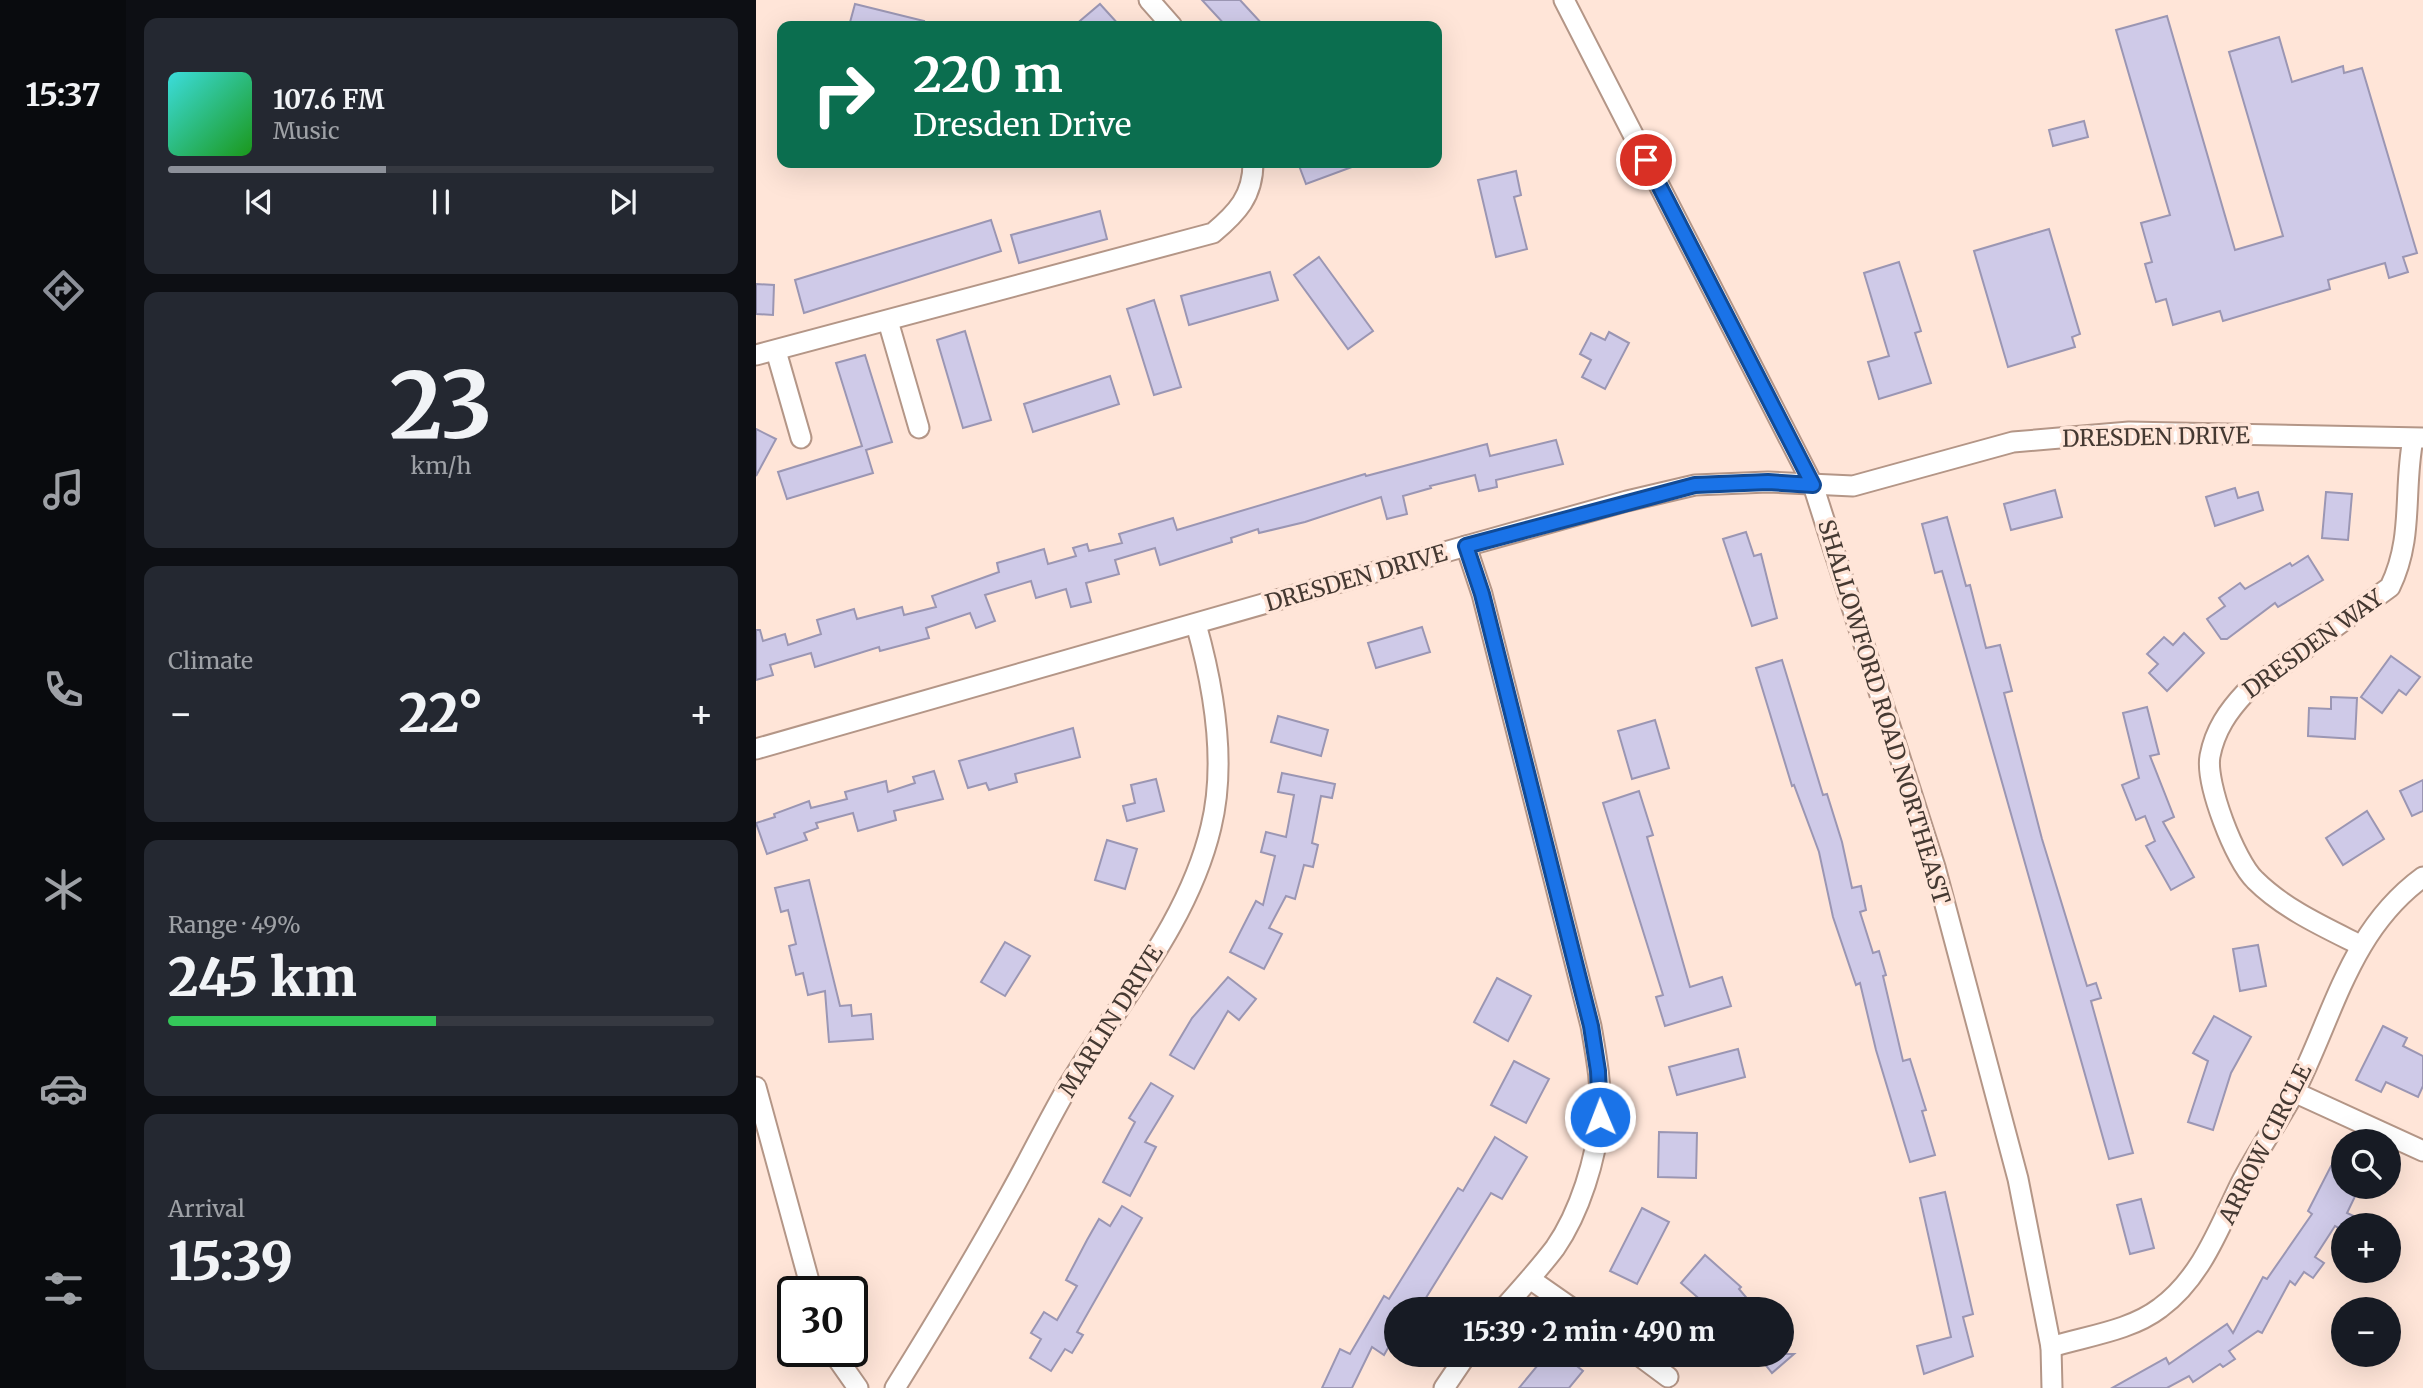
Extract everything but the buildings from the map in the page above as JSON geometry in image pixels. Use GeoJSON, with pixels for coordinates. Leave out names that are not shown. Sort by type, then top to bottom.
{"type":"FeatureCollection","features":[{"type":"Feature","properties":{"kind":"street"},"geometry":{"type":"LineString","coordinates":[[1149,0],[1168,21]]}},
{"type":"Feature","properties":{"kind":"street","name":"SHALLOWFORD ROAD NORTHEAST"},"geometry":{"type":"LineString","coordinates":[[1564,0],[1813,485],[1935,867],[2018,1179],[2051,1348],[2052,1388]]}},
{"type":"Feature","properties":{"kind":"street"},"geometry":{"type":"LineString","coordinates":[[756,355],[1213,233],[1239,212],[1253,177],[1253,168]]}},
{"type":"Feature","properties":{"kind":"street"},"geometry":{"type":"LineString","coordinates":[[888,321],[919,428]]}},
{"type":"Feature","properties":{"kind":"street"},"geometry":{"type":"LineString","coordinates":[[776,351],[801,438]]}},
{"type":"Feature","properties":{"kind":"street","name":"DRESDEN DRIVE"},"geometry":{"type":"LineString","coordinates":[[756,749],[1466,546],[1695,485],[1768,482],[1853,486],[2012,442],[2129,432],[2418,438]]}},
{"type":"Feature","properties":{"kind":"street","name":"DRESDEN WAY"},"geometry":{"type":"LineString","coordinates":[[2360,945],[2274,897],[2253,878],[2234,853],[2216,795],[2209,760],[2226,712],[2246,692],[2390,587],[2402,564],[2407,533],[2407,470],[2418,438]]}},
{"type":"Feature","properties":{"kind":"street"},"geometry":{"type":"LineString","coordinates":[[1466,546],[1482,594],[1591,1026],[1598,1071],[1600,1117],[1590,1165],[1577,1206],[1556,1246],[1514,1297]]}},
{"type":"Feature","properties":{"kind":"street","name":"MARLIN DRIVE"},"geometry":{"type":"LineString","coordinates":[[895,1388],[972,1260],[1065,1091],[1185,904],[1202,862],[1212,825],[1218,755],[1208,671],[1196,624]]}},
{"type":"Feature","properties":{"kind":"street","name":"ARROW CIRCLE"},"geometry":{"type":"LineString","coordinates":[[2051,1348],[2130,1325],[2160,1308],[2188,1279],[2217,1239],[2241,1183],[2294,1092],[2360,945],[2401,893],[2423,877]]}},
{"type":"Feature","properties":{"kind":"street"},"geometry":{"type":"LineString","coordinates":[[756,1087],[808,1276]]}},
{"type":"Feature","properties":{"kind":"street"},"geometry":{"type":"LineString","coordinates":[[2294,1092],[2423,1151]]}},
{"type":"Feature","properties":{"kind":"street"},"geometry":{"type":"LineString","coordinates":[[1530,1279],[1556,1297]]}},
{"type":"Feature","properties":{"kind":"street"},"geometry":{"type":"LineString","coordinates":[[843,1367],[858,1388]]}},
{"type":"Feature","properties":{"kind":"street"},"geometry":{"type":"LineString","coordinates":[[1444,1388],[1458,1367]]}},
{"type":"Feature","properties":{"kind":"street"},"geometry":{"type":"LineString","coordinates":[[1655,1367],[1668,1377]]}},
{"type":"Feature","properties":{"kind":"route"},"geometry":{"type":"LineString","coordinates":[[1600,1117],[1598,1071],[1591,1026],[1482,594],[1466,546],[1695,485],[1768,482],[1813,485],[1646,160]]}}]}
